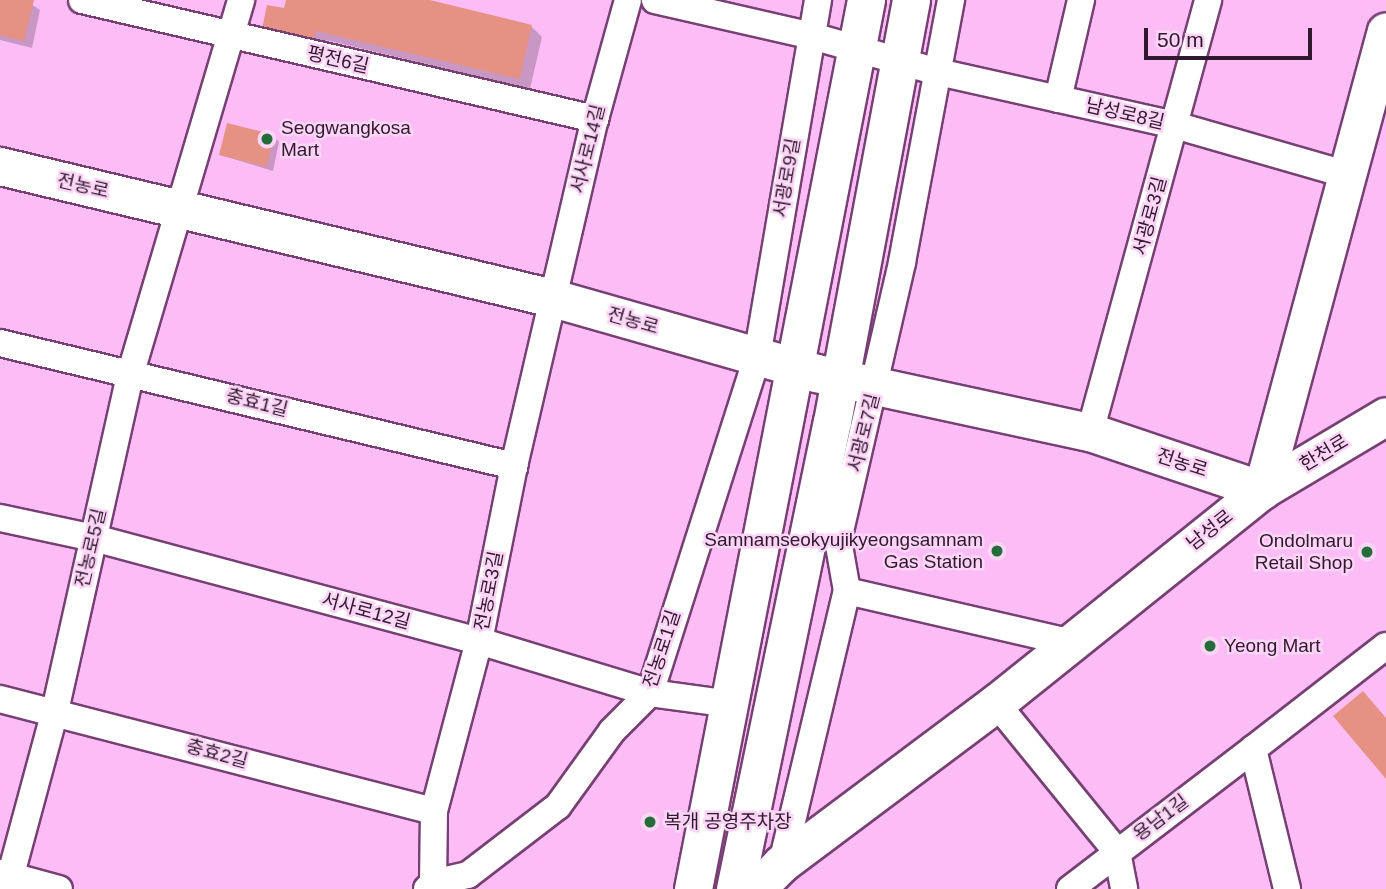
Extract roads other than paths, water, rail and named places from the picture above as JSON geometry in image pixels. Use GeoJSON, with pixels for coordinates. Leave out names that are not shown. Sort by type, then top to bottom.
{"type":"FeatureCollection","features":[{"type":"Feature","properties":{"kind":"street","name":"평전6길"},"geometry":{"type":"LineString","coordinates":[[82,0],[595,118]]}},
{"type":"Feature","properties":{"kind":"street","name":"전농로5길"},"geometry":{"type":"LineString","coordinates":[[6,879],[55,711],[131,372],[241,0]]}},
{"type":"Feature","properties":{"kind":"street","name":"서사로14길"},"geometry":{"type":"LineString","coordinates":[[553,299],[595,118],[628,0]]}},
{"type":"Feature","properties":{"kind":"street"},"geometry":{"type":"LineString","coordinates":[[655,0],[901,59]]}},
{"type":"Feature","properties":{"kind":"street","name":"서광로9길"},"geometry":{"type":"LineString","coordinates":[[757,357],[818,0]]}},
{"type":"Feature","properties":{"kind":"street"},"geometry":{"type":"LineString","coordinates":[[693,889],[859,49],[866,0]]}},
{"type":"Feature","properties":{"kind":"street"},"geometry":{"type":"LineString","coordinates":[[735,889],[839,377],[911,0]]}},
{"type":"Feature","properties":{"kind":"street","name":"서광로7길"},"geometry":{"type":"LineString","coordinates":[[782,863],[847,591],[838,540],[876,387],[951,0]]}},
{"type":"Feature","properties":{"kind":"street"},"geometry":{"type":"LineString","coordinates":[[1058,99],[1081,0]]}},
{"type":"Feature","properties":{"kind":"street","name":"서광로3길"},"geometry":{"type":"LineString","coordinates":[[1090,432],[1208,0]]}},
{"type":"Feature","properties":{"kind":"street"},"geometry":{"type":"LineString","coordinates":[[1262,490],[1386,31]]}},
{"type":"Feature","properties":{"kind":"street","name":"남성로8길"},"geometry":{"type":"LineString","coordinates":[[901,59],[938,72],[1175,125],[1348,175]]}},
{"type":"Feature","properties":{"kind":"street","name":"전농로"},"geometry":{"type":"LineString","coordinates":[[0,166],[553,299],[757,357],[876,387],[1090,432],[1262,490]]}},
{"type":"Feature","properties":{"kind":"street","name":"전농로3길"},"geometry":{"type":"LineString","coordinates":[[430,886],[434,811],[479,642],[514,466],[553,299]]}},
{"type":"Feature","properties":{"kind":"street","name":"충효1길"},"geometry":{"type":"LineString","coordinates":[[0,343],[131,372],[514,466]]}},
{"type":"Feature","properties":{"kind":"street","name":"전농로1길"},"geometry":{"type":"LineString","coordinates":[[430,886],[468,874],[558,806],[612,732],[650,693],[757,357]]}},
{"type":"Feature","properties":{"kind":"street","name":"한천로"},"geometry":{"type":"LineString","coordinates":[[1262,490],[1386,416]]}},
{"type":"Feature","properties":{"kind":"street","name":"남성로"},"geometry":{"type":"LineString","coordinates":[[756,889],[782,863],[996,703],[1068,642],[1262,490]]}},
{"type":"Feature","properties":{"kind":"street","name":"서사로12길"},"geometry":{"type":"LineString","coordinates":[[0,518],[94,538],[479,642],[650,693],[730,704]]}},
{"type":"Feature","properties":{"kind":"street"},"geometry":{"type":"LineString","coordinates":[[847,591],[1068,642]]}},
{"type":"Feature","properties":{"kind":"street","name":"용남1길"},"geometry":{"type":"LineString","coordinates":[[1070,889],[1386,646]]}},
{"type":"Feature","properties":{"kind":"street","name":"충효2길"},"geometry":{"type":"LineString","coordinates":[[0,699],[55,711],[434,811]]}},
{"type":"Feature","properties":{"kind":"street"},"geometry":{"type":"LineString","coordinates":[[996,703],[1117,852],[1124,889]]}},
{"type":"Feature","properties":{"kind":"street"},"geometry":{"type":"LineString","coordinates":[[1253,749],[1287,889]]}},
{"type":"Feature","properties":{"kind":"street"},"geometry":{"type":"LineString","coordinates":[[6,879],[59,889]]}},
{"type":"Feature","properties":{"kind":"place","name":"Seogwangkosa Mart"},"geometry":{"type":"Point","coordinates":[267,139]}},
{"type":"Feature","properties":{"kind":"place","name":"Samnamseokyujikyeongsamnam Gas Station"},"geometry":{"type":"Point","coordinates":[997,551]}},
{"type":"Feature","properties":{"kind":"place","name":"Ondolmaru Retail Shop"},"geometry":{"type":"Point","coordinates":[1367,552]}},
{"type":"Feature","properties":{"kind":"place","name":"Yeong Mart"},"geometry":{"type":"Point","coordinates":[1210,646]}},
{"type":"Feature","properties":{"kind":"place","name":"복개 공영주차장"},"geometry":{"type":"Point","coordinates":[650,822]}}]}
